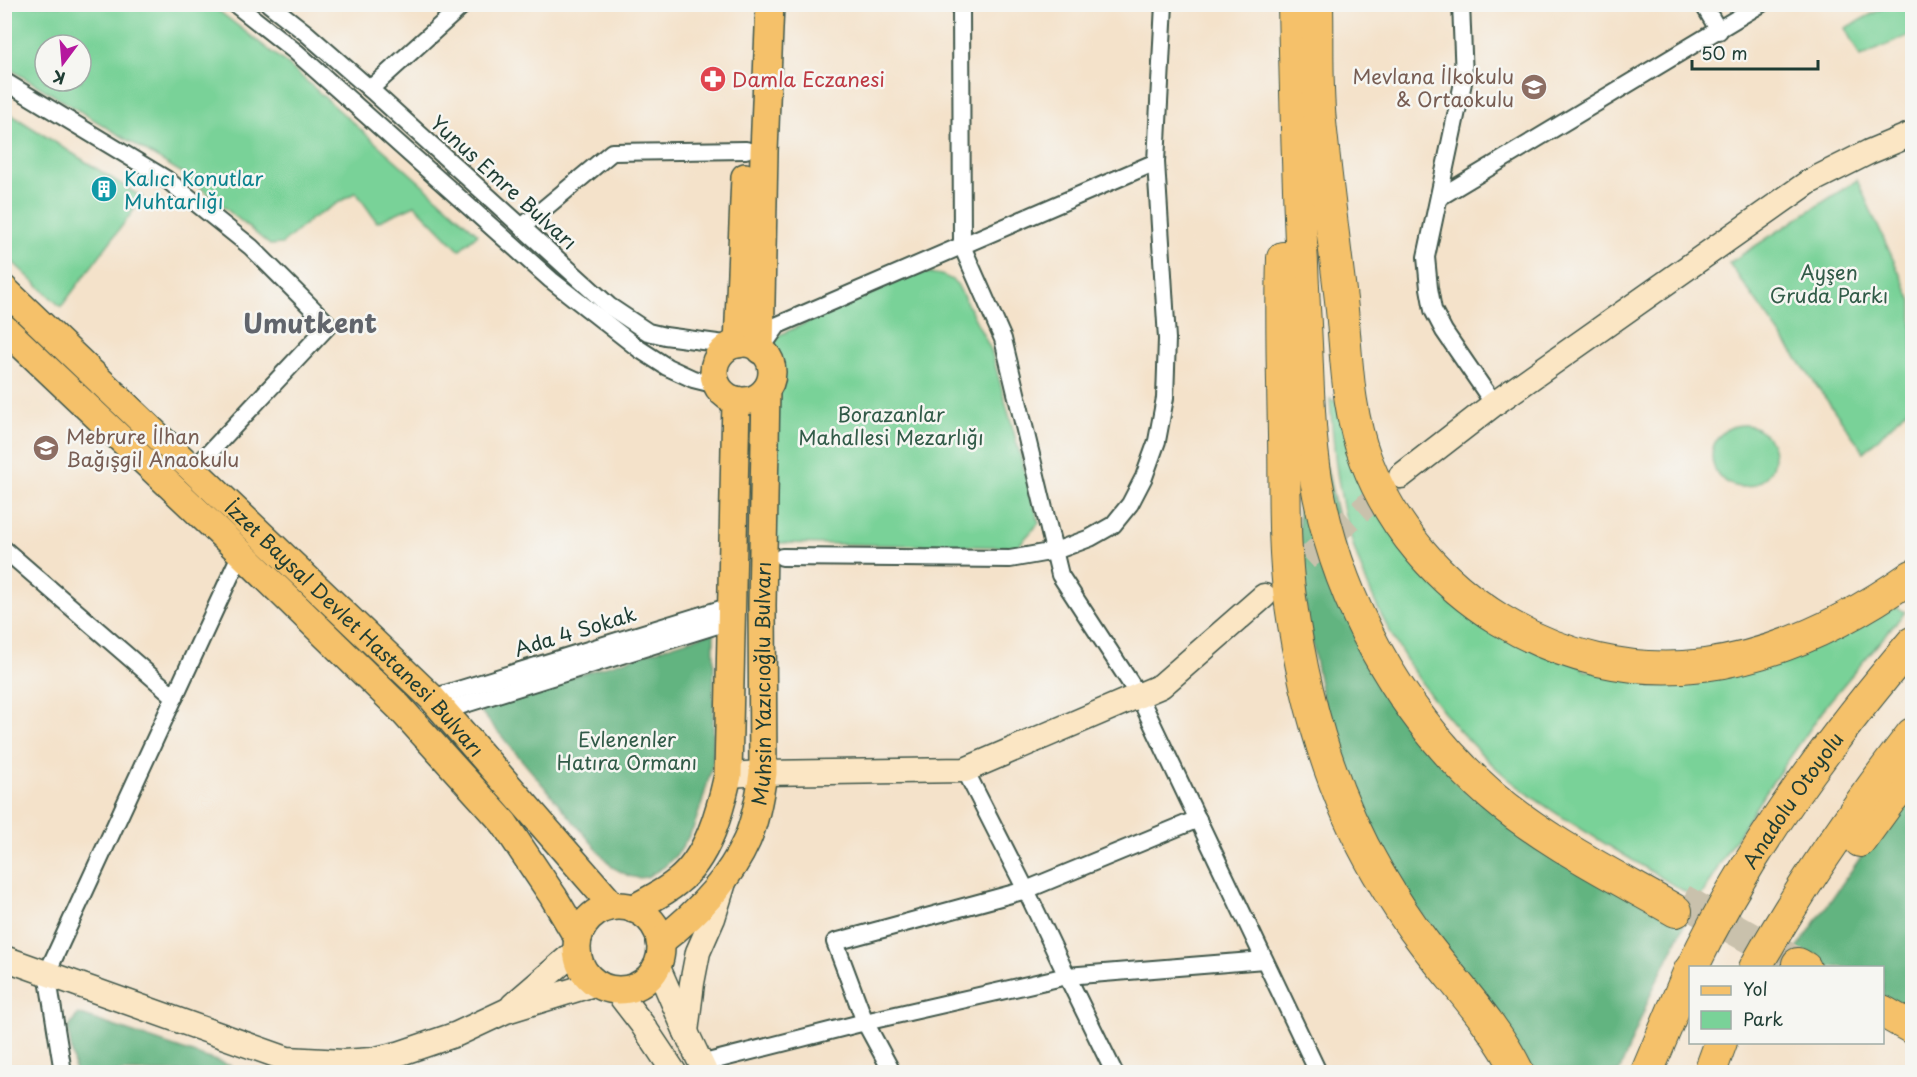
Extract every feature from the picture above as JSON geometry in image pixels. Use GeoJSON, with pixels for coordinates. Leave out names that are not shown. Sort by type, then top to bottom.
{"type":"FeatureCollection","features":[{"type":"Feature","properties":{"kind":"highway"},"geometry":{"type":"LineString","coordinates":[[1294,4],[1296,141],[1312,446],[1316,477],[1331,546],[1360,619],[1397,684],[1418,715],[1448,752],[1490,794],[1516,815],[1573,853],[1679,905],[1573,837],[1494,780],[1459,744],[1431,710],[1394,655],[1374,616],[1348,554],[1336,508],[1326,437],[1318,312],[1314,176],[1320,120]]}},
{"type":"Feature","properties":{"kind":"highway"},"geometry":{"type":"LineString","coordinates":[[1317,4],[1320,120],[1349,390],[1357,433],[1376,484],[1405,532],[1446,579],[1505,625],[1538,641],[1602,660],[1633,665],[1701,665],[1735,660],[1788,644],[1840,622],[1883,597],[1912,576]]}},
{"type":"Feature","properties":{"kind":"highway"},"geometry":{"type":"LineString","coordinates":[[1296,141],[1286,198],[1282,299],[1286,534],[1290,596],[1301,660],[1320,737],[1346,810],[1378,872],[1423,942],[1484,1019],[1512,1059],[1518,1072]]}},
{"type":"Feature","properties":{"kind":"highway","name":"Anadolu Otoyolu"},"geometry":{"type":"LineString","coordinates":[[1692,966],[1714,921],[1760,845],[1841,731],[1912,644]]}},
{"type":"Feature","properties":{"kind":"highway"},"geometry":{"type":"LineString","coordinates":[[1756,966],[1778,926],[1873,785],[1912,734]]}},
{"type":"Feature","properties":{"kind":"highway"},"geometry":{"type":"LineString","coordinates":[[1778,926],[1833,876],[1890,800],[1912,776]]}},
{"type":"Feature","properties":{"kind":"highway","name":"Anadolu Otoyolu"},"geometry":{"type":"LineString","coordinates":[[1647,1072],[1689,974]]}},
{"type":"Feature","properties":{"kind":"highway"},"geometry":{"type":"LineString","coordinates":[[1884,1012],[1912,1028]]}},
{"type":"Feature","properties":{"kind":"highway"},"geometry":{"type":"LineString","coordinates":[[1884,1027],[1912,1042]]}},
{"type":"Feature","properties":{"kind":"highway"},"geometry":{"type":"LineString","coordinates":[[1710,1072],[1720,1044]]}},
{"type":"Feature","properties":{"kind":"main road"},"geometry":{"type":"LineString","coordinates":[[744,346],[746,150],[752,4]]}},
{"type":"Feature","properties":{"kind":"main road"},"geometry":{"type":"LineString","coordinates":[[744,346],[764,152],[770,4]]}},
{"type":"Feature","properties":{"kind":"main road","name":"İzzet Baysal Devlet Hastanesi Bulvarı"},"geometry":{"type":"LineString","coordinates":[[4,289],[437,704],[623,907]]}},
{"type":"Feature","properties":{"kind":"main road","name":"İzzet Baysal Devlet Hastanesi Bulvarı"},"geometry":{"type":"LineString","coordinates":[[4,328],[399,707],[504,824],[553,896],[578,944]]}},
{"type":"Feature","properties":{"kind":"main road"},"geometry":{"type":"LineString","coordinates":[[744,346],[766,356],[771,373],[766,390],[752,399],[726,393],[714,369],[725,349],[744,346]]}},
{"type":"Feature","properties":{"kind":"main road","name":"Muhsin Yazıcıoğlu Bulvarı"},"geometry":{"type":"LineString","coordinates":[[659,954],[736,861],[747,839],[759,800],[763,773],[762,605],[766,390]]}},
{"type":"Feature","properties":{"kind":"main road","name":"Muhsin Yazıcıoğlu Bulvarı"},"geometry":{"type":"LineString","coordinates":[[623,907],[678,882],[694,864],[720,810],[728,775],[730,613],[726,393]]}},
{"type":"Feature","properties":{"kind":"main road"},"geometry":{"type":"LineString","coordinates":[[623,907],[649,919],[657,930],[659,954],[648,978],[626,989],[606,986],[590,977],[582,967],[578,944],[581,929],[589,918],[600,910],[623,907]]}},
{"type":"Feature","properties":{"kind":"street"},"geometry":{"type":"LineString","coordinates":[[235,4],[296,52],[551,280],[639,349],[667,367],[726,393]]}},
{"type":"Feature","properties":{"kind":"street","name":"Yunus Emre Bulvarı"},"geometry":{"type":"LineString","coordinates":[[269,4],[370,89],[609,306],[648,332],[744,346]]}},
{"type":"Feature","properties":{"kind":"street"},"geometry":{"type":"LineString","coordinates":[[370,89],[464,4]]}},
{"type":"Feature","properties":{"kind":"street"},"geometry":{"type":"LineString","coordinates":[[961,4],[962,246],[1003,339],[1060,575],[1139,696],[1318,1072]]}},
{"type":"Feature","properties":{"kind":"street"},"geometry":{"type":"LineString","coordinates":[[782,557],[1010,559],[1055,551],[1090,538],[1113,525],[1130,504],[1144,477],[1157,441],[1165,398],[1167,339],[1156,162],[1164,4]]}},
{"type":"Feature","properties":{"kind":"street"},"geometry":{"type":"LineString","coordinates":[[1461,4],[1464,78],[1426,257],[1433,310],[1444,331],[1494,404]]}},
{"type":"Feature","properties":{"kind":"street"},"geometry":{"type":"LineString","coordinates":[[1703,4],[1719,31]]}},
{"type":"Feature","properties":{"kind":"street"},"geometry":{"type":"LineString","coordinates":[[1440,197],[1761,4]]}},
{"type":"Feature","properties":{"kind":"street"},"geometry":{"type":"LineString","coordinates":[[4,81],[166,179],[251,247],[329,325],[194,469]]}},
{"type":"Feature","properties":{"kind":"street"},"geometry":{"type":"LineString","coordinates":[[1401,476],[1494,404],[1809,182],[1869,152],[1912,134]]}},
{"type":"Feature","properties":{"kind":"street"},"geometry":{"type":"LineString","coordinates":[[522,227],[612,152],[746,150]]}},
{"type":"Feature","properties":{"kind":"street"},"geometry":{"type":"LineString","coordinates":[[744,346],[778,325],[1156,162]]}},
{"type":"Feature","properties":{"kind":"street"},"geometry":{"type":"LineString","coordinates":[[4,549],[175,697]]}},
{"type":"Feature","properties":{"kind":"street"},"geometry":{"type":"LineString","coordinates":[[63,1072],[47,973],[241,553]]}},
{"type":"Feature","properties":{"kind":"street"},"geometry":{"type":"LineString","coordinates":[[728,775],[965,770],[1161,686],[1264,596]]}},
{"type":"Feature","properties":{"kind":"street","name":"Ada 4 Sokak"},"geometry":{"type":"LineString","coordinates":[[437,704],[730,613]]}},
{"type":"Feature","properties":{"kind":"street"},"geometry":{"type":"LineString","coordinates":[[965,770],[1114,1072]]}},
{"type":"Feature","properties":{"kind":"street"},"geometry":{"type":"LineString","coordinates":[[892,1072],[865,1022],[835,942],[1026,890],[1198,819]]}},
{"type":"Feature","properties":{"kind":"street"},"geometry":{"type":"LineString","coordinates":[[686,1032],[698,952],[713,918],[727,874]]}},
{"type":"Feature","properties":{"kind":"street"},"geometry":{"type":"LineString","coordinates":[[507,1011],[578,944]]}},
{"type":"Feature","properties":{"kind":"street"},"geometry":{"type":"LineString","coordinates":[[659,954],[686,1032],[703,1068],[865,1022],[1067,976],[1264,960]]}},
{"type":"Feature","properties":{"kind":"street"},"geometry":{"type":"LineString","coordinates":[[4,958],[284,1066],[372,1060],[398,1054],[457,1034],[507,1011],[606,986],[642,1024],[674,1072]]}},
{"type":"Feature","properties":{"kind":"green space"},"geometry":{"type":"Polygon","coordinates":[[[4,5],[211,5],[286,63],[478,234],[459,250],[415,205],[377,222],[356,192],[311,219],[282,244],[270,245],[184,174],[50,93],[93,93],[93,33],[33,33],[33,83],[5,66],[4,5]]]}},
{"type":"Feature","properties":{"kind":"green space"},"geometry":{"type":"Polygon","coordinates":[[[1889,5],[1912,5],[1912,34],[1860,57],[1845,28],[1889,5]]]}},
{"type":"Feature","properties":{"kind":"green space"},"geometry":{"type":"Polygon","coordinates":[[[4,110],[143,198],[61,307],[5,255],[4,110]]]}},
{"type":"Feature","properties":{"kind":"green space","name":"Ayşen Gruda Parkı"},"geometry":{"type":"Polygon","coordinates":[[[1857,180],[1912,301],[1912,405],[1864,452],[1729,263],[1857,180]]]}},
{"type":"Feature","properties":{"kind":"green space","name":"Borazanlar Mahallesi Mezarlığı"},"geometry":{"type":"Polygon","coordinates":[[[928,273],[944,276],[957,284],[991,350],[1039,523],[1017,547],[774,543],[775,337],[914,274],[928,273]]]}},
{"type":"Feature","properties":{"kind":"green space"},"geometry":{"type":"Polygon","coordinates":[[[1297,338],[1371,661],[1581,869],[1684,925],[1652,991],[1619,1072],[1533,1072],[1408,895],[1358,803],[1325,710],[1306,612],[1299,539],[1297,338]]]}},
{"type":"Feature","properties":{"kind":"green space"},"geometry":{"type":"Polygon","coordinates":[[[1330,399],[1335,401],[1384,521],[1586,671],[1852,629],[1896,607],[1905,612],[1829,702],[1765,793],[1699,900],[1542,804],[1504,775],[1445,714],[1397,644],[1377,606],[1361,567],[1348,526],[1339,485],[1330,399]]]}},
{"type":"Feature","properties":{"kind":"green space"},"geometry":{"type":"Polygon","coordinates":[[[1737,425],[1749,425],[1765,434],[1772,444],[1774,456],[1772,468],[1765,478],[1749,487],[1737,487],[1726,482],[1717,473],[1712,462],[1712,450],[1717,439],[1726,430],[1737,425]]]}},
{"type":"Feature","properties":{"kind":"green space","name":"Evlenenler Hatıra Ormanı"},"geometry":{"type":"Polygon","coordinates":[[[714,632],[713,763],[693,829],[680,851],[664,867],[647,877],[629,876],[612,867],[477,707],[714,632]]]}},
{"type":"Feature","properties":{"kind":"green space"},"geometry":{"type":"Polygon","coordinates":[[[1912,790],[1912,1019],[1884,1003],[1884,966],[1818,966],[1794,953],[1885,822],[1912,790]]]}},
{"type":"Feature","properties":{"kind":"green space"},"geometry":{"type":"Polygon","coordinates":[[[78,1014],[231,1066],[230,1072],[75,1072],[68,1029],[78,1014]]]}},
{"type":"Feature","properties":{"kind":"tunnel"},"geometry":{"type":"LineString","coordinates":[[1279,583],[1394,481]]}},
{"type":"Feature","properties":{"kind":"tunnel"},"geometry":{"type":"LineString","coordinates":[[1682,900],[1798,964]]}},
{"type":"Feature","properties":{"kind":"place","name":"Damla Eczanesi"},"geometry":{"type":"Point","coordinates":[713,79]}},
{"type":"Feature","properties":{"kind":"place","name":"Mevlana İlkokulu & Ortaokulu"},"geometry":{"type":"Point","coordinates":[1534,87]}},
{"type":"Feature","properties":{"kind":"place","name":"Kalıcı Konutlar Muhtarlığı"},"geometry":{"type":"Point","coordinates":[104,189]}},
{"type":"Feature","properties":{"kind":"place","name":"Mebrure İlhan Bağışgil Anaokulu"},"geometry":{"type":"Point","coordinates":[46,448]}},
{"type":"Feature","properties":{"kind":"district","name":"Umutkent"},"geometry":{"type":"Point","coordinates":[310,322]}}]}
